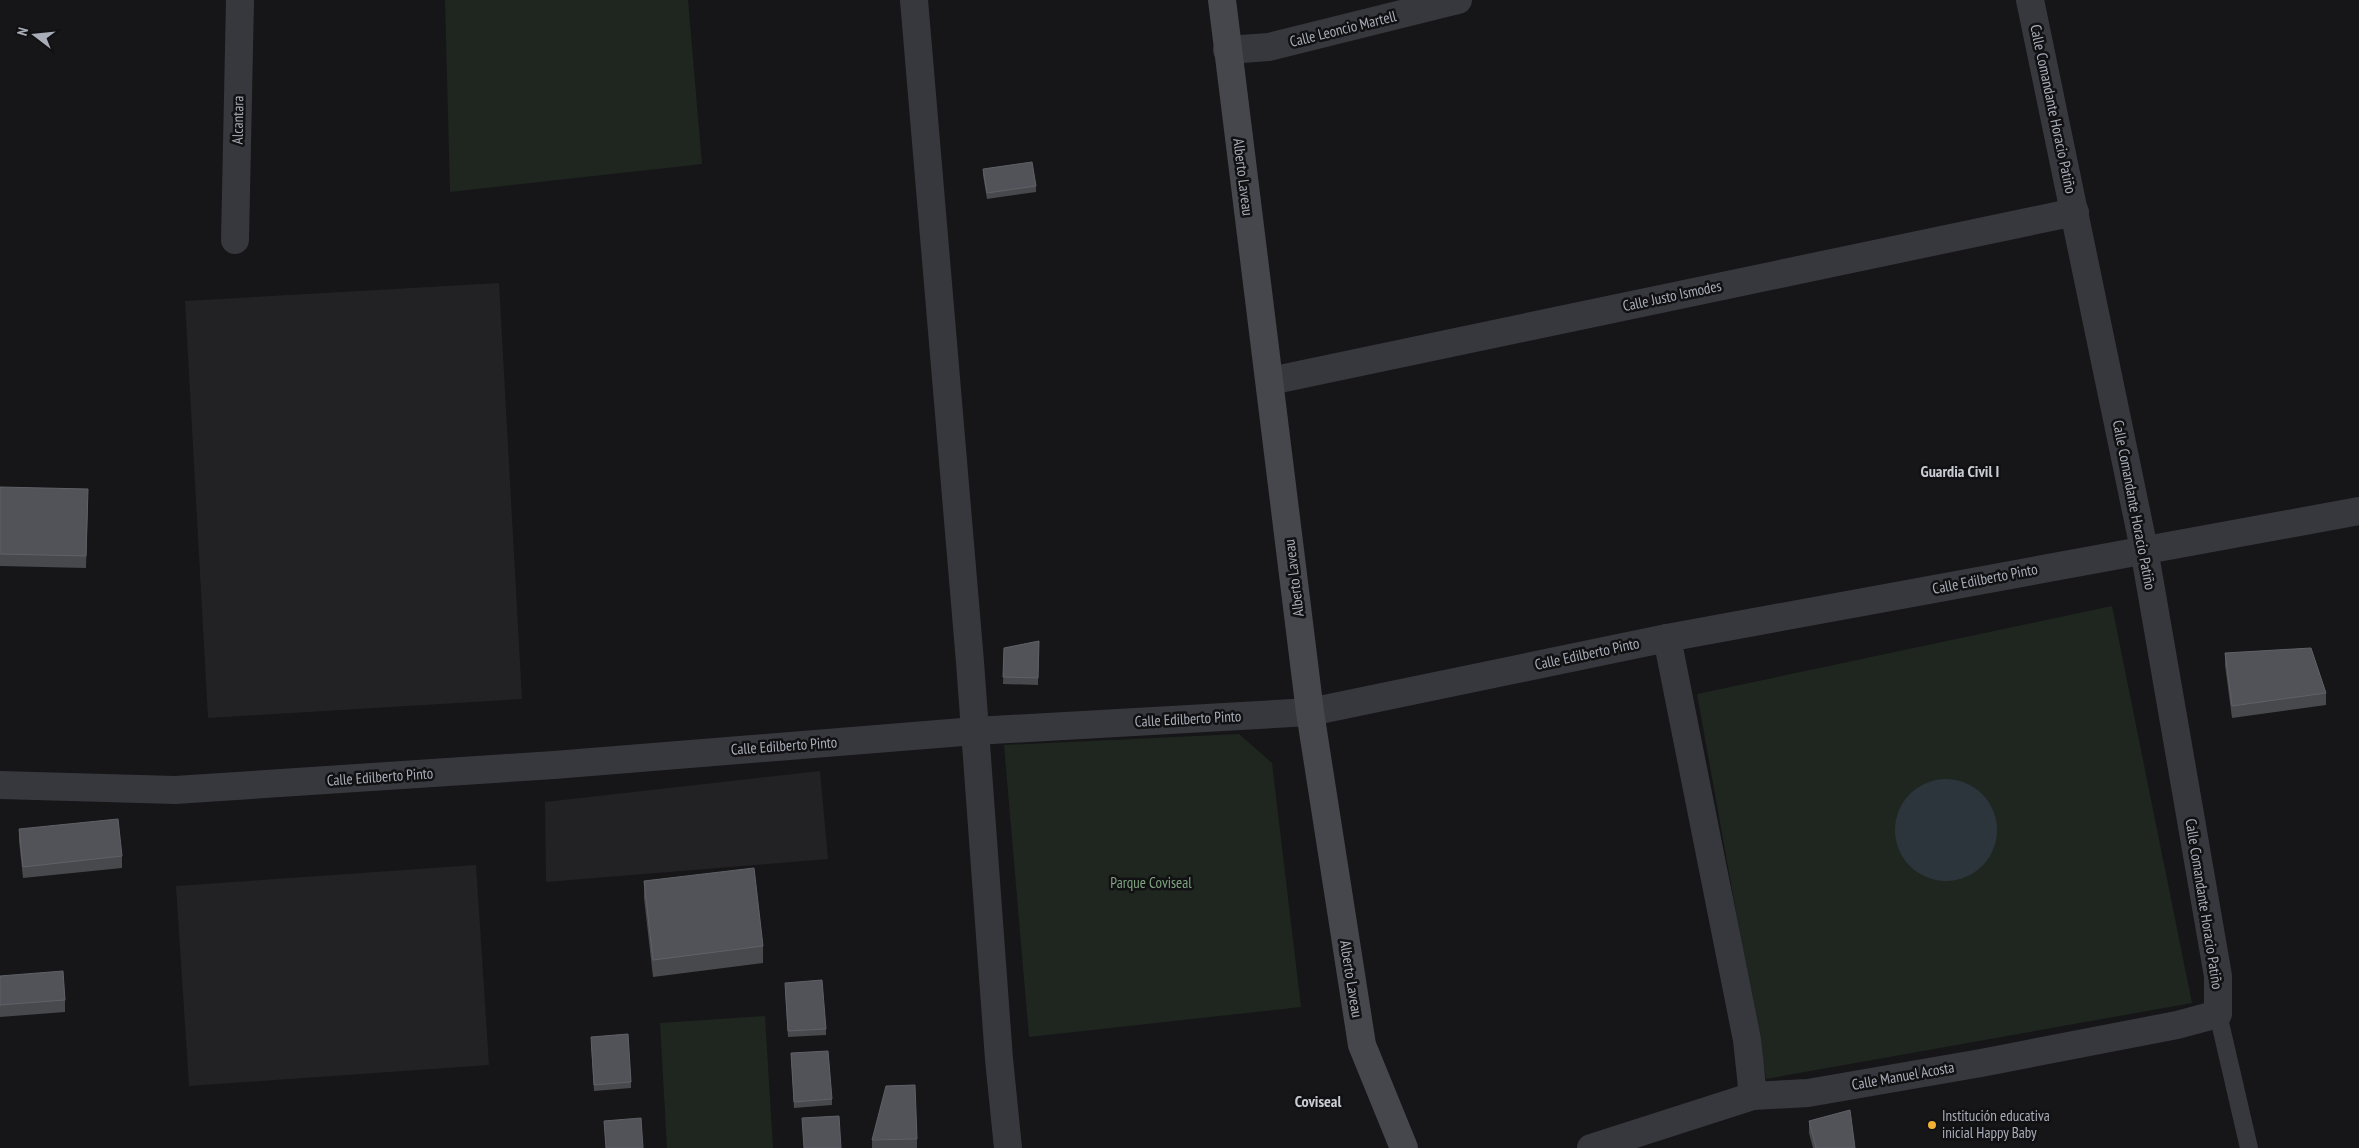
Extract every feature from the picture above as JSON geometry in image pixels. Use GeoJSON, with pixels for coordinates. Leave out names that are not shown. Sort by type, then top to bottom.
{"type":"FeatureCollection","features":[{"type":"Feature","properties":{"kind":"street","name":"Alcantara"},"geometry":{"type":"LineString","coordinates":[[235,240],[240,0]]}},
{"type":"Feature","properties":{"kind":"street"},"geometry":{"type":"LineString","coordinates":[[914,0],[1008,1148]]}},
{"type":"Feature","properties":{"kind":"street","name":"Alberto Laveau"},"geometry":{"type":"LineString","coordinates":[[1222,0],[1310,712],[1362,1045],[1404,1148]]}},
{"type":"Feature","properties":{"kind":"street","name":"Calle Leoncio Martell"},"geometry":{"type":"LineString","coordinates":[[1227,50],[1269,47],[1458,0]]}},
{"type":"Feature","properties":{"kind":"street","name":"Calle Comandante Horacio Patiño"},"geometry":{"type":"LineString","coordinates":[[2030,0],[2144,548],[2218,976],[2218,1014]]}},
{"type":"Feature","properties":{"kind":"street","name":"Calle Justo Ismodes"},"geometry":{"type":"LineString","coordinates":[[1270,381],[2075,212]]}},
{"type":"Feature","properties":{"kind":"street","name":"Calle Edilberto Pinto"},"geometry":{"type":"LineString","coordinates":[[0,785],[175,790],[545,765],[975,731],[1310,712],[1667,638],[2144,548],[2359,511]]}},
{"type":"Feature","properties":{"kind":"street"},"geometry":{"type":"LineString","coordinates":[[1667,638],[1747,1040],[1753,1096]]}},
{"type":"Feature","properties":{"kind":"street","name":"Calle Manuel Acosta"},"geometry":{"type":"LineString","coordinates":[[1591,1148],[1753,1096],[1808,1093],[1971,1065],[2178,1025],[2218,1014]]}},
{"type":"Feature","properties":{"kind":"lane"},"geometry":{"type":"LineString","coordinates":[[2218,1014],[2249,1148]]}},
{"type":"Feature","properties":{"kind":"shaded area"},"geometry":{"type":"Polygon","coordinates":[[[499,283],[522,699],[208,718],[185,301],[499,283]]]}},
{"type":"Feature","properties":{"kind":"shaded area"},"geometry":{"type":"Polygon","coordinates":[[[820,771],[828,859],[546,882],[545,802],[820,771]]]}},
{"type":"Feature","properties":{"kind":"shaded area"},"geometry":{"type":"Polygon","coordinates":[[[1946,779],[1965,783],[1982,794],[1993,811],[1997,830],[1993,849],[1982,866],[1965,877],[1946,881],[1927,877],[1910,866],[1899,849],[1895,830],[1899,811],[1910,794],[1927,783],[1946,779]]]}},
{"type":"Feature","properties":{"kind":"shaded area"},"geometry":{"type":"Polygon","coordinates":[[[476,865],[489,1065],[189,1086],[176,886],[476,865]]]}},
{"type":"Feature","properties":{"kind":"green space"},"geometry":{"type":"Polygon","coordinates":[[[445,0],[688,0],[702,164],[450,192],[445,0]]]}},
{"type":"Feature","properties":{"kind":"green space"},"geometry":{"type":"Polygon","coordinates":[[[2112,606],[2192,1003],[1766,1079],[1697,694],[2112,606]]]}},
{"type":"Feature","properties":{"kind":"green space","name":"Parque Coviseal"},"geometry":{"type":"Polygon","coordinates":[[[1239,734],[1272,763],[1301,1007],[1029,1037],[1004,745],[1239,734]]]}},
{"type":"Feature","properties":{"kind":"green space"},"geometry":{"type":"Polygon","coordinates":[[[765,1016],[773,1148],[667,1148],[660,1023],[765,1016]]]}},
{"type":"Feature","properties":{"kind":"building"},"geometry":{"type":"Polygon","coordinates":[[[1032,162],[1036,186],[987,193],[983,169],[1032,162]]]}},
{"type":"Feature","properties":{"kind":"building"},"geometry":{"type":"Polygon","coordinates":[[[0,487],[88,489],[86,556],[0,554],[0,487]]]}},
{"type":"Feature","properties":{"kind":"building"},"geometry":{"type":"Polygon","coordinates":[[[1039,641],[1038,678],[1003,677],[1004,648],[1039,641]]]}},
{"type":"Feature","properties":{"kind":"building"},"geometry":{"type":"Polygon","coordinates":[[[2311,648],[2326,693],[2232,706],[2225,653],[2311,648]]]}},
{"type":"Feature","properties":{"kind":"building"},"geometry":{"type":"Polygon","coordinates":[[[118,819],[122,856],[23,867],[19,829],[118,819]]]}},
{"type":"Feature","properties":{"kind":"building"},"geometry":{"type":"Polygon","coordinates":[[[754,868],[763,946],[653,960],[644,881],[754,868]]]}},
{"type":"Feature","properties":{"kind":"building"},"geometry":{"type":"Polygon","coordinates":[[[63,971],[65,1000],[0,1005],[0,976],[63,971]]]}},
{"type":"Feature","properties":{"kind":"building"},"geometry":{"type":"Polygon","coordinates":[[[822,980],[826,1029],[788,1031],[785,983],[822,980]]]}},
{"type":"Feature","properties":{"kind":"building"},"geometry":{"type":"Polygon","coordinates":[[[628,1034],[631,1082],[594,1085],[591,1037],[628,1034]]]}},
{"type":"Feature","properties":{"kind":"building"},"geometry":{"type":"Polygon","coordinates":[[[828,1051],[832,1099],[794,1102],[791,1053],[828,1051]]]}},
{"type":"Feature","properties":{"kind":"building"},"geometry":{"type":"Polygon","coordinates":[[[915,1085],[917,1139],[872,1140],[886,1086],[915,1085]]]}},
{"type":"Feature","properties":{"kind":"building"},"geometry":{"type":"Polygon","coordinates":[[[1850,1110],[1855,1148],[1816,1148],[1809,1121],[1850,1110]]]}},
{"type":"Feature","properties":{"kind":"building"},"geometry":{"type":"Polygon","coordinates":[[[839,1116],[841,1148],[804,1148],[802,1118],[839,1116]]]}},
{"type":"Feature","properties":{"kind":"building"},"geometry":{"type":"Polygon","coordinates":[[[641,1118],[643,1148],[606,1148],[604,1121],[641,1118]]]}},
{"type":"Feature","properties":{"kind":"place","name":"Institución educativa inicial Happy Baby"},"geometry":{"type":"Point","coordinates":[1932,1125]}},
{"type":"Feature","properties":{"kind":"district","name":"Guardia Civil I"},"geometry":{"type":"Point","coordinates":[1960,471]}},
{"type":"Feature","properties":{"kind":"district","name":"Coviseal"},"geometry":{"type":"Point","coordinates":[1318,1101]}}]}
